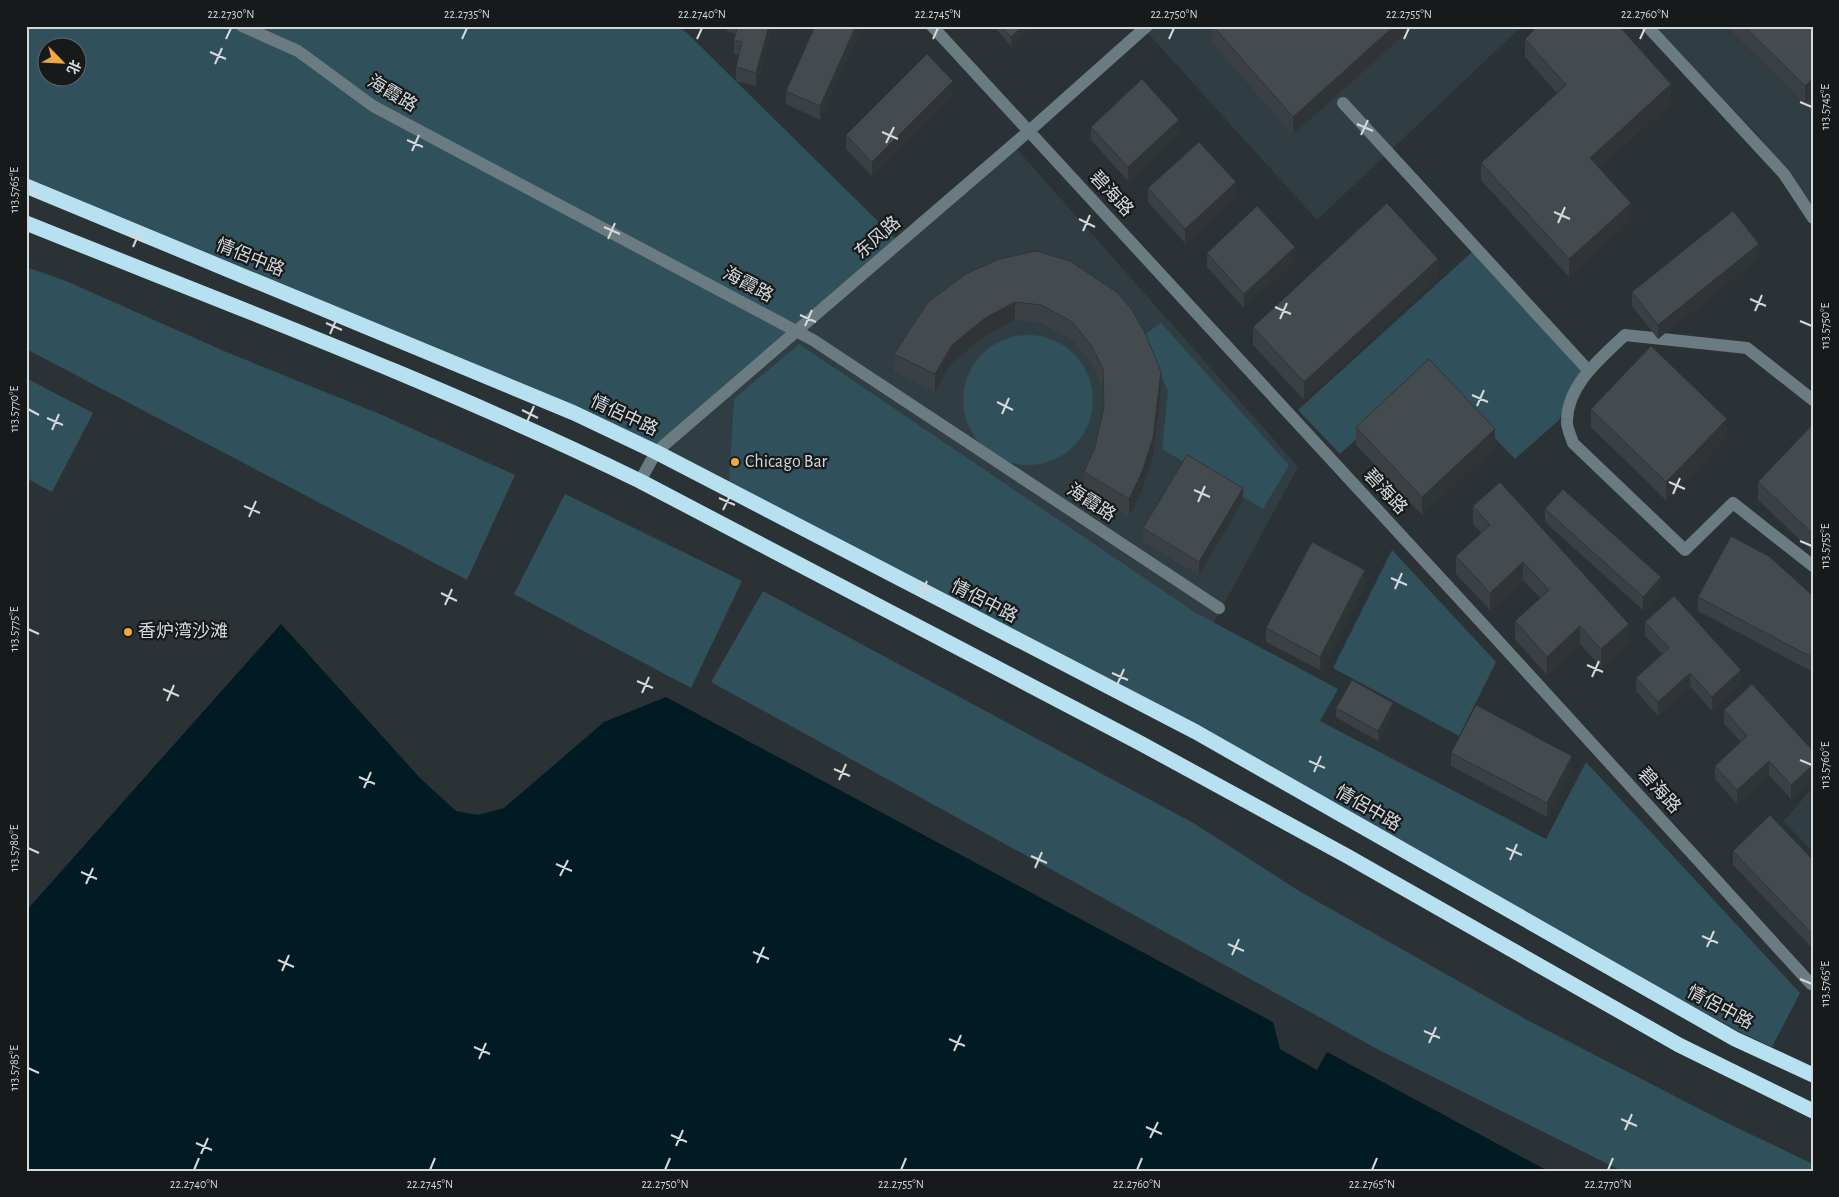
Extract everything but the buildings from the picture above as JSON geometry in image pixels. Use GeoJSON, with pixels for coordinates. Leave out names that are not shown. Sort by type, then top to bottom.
{"type":"FeatureCollection","features":[{"type":"Feature","properties":{"kind":"highway","name":"情侶中路"},"geometry":{"type":"LineString","coordinates":[[26,186],[565,409],[656,452],[1196,732],[1734,1039],[1813,1075]]}},
{"type":"Feature","properties":{"kind":"highway"},"geometry":{"type":"LineString","coordinates":[[26,223],[383,365],[562,443],[640,481],[1140,743],[1356,861],[1679,1045],[1813,1111]]}},
{"type":"Feature","properties":{"kind":"street","name":"海霞路"},"geometry":{"type":"LineString","coordinates":[[242,26],[298,51],[374,106],[797,331],[1219,608]]}},
{"type":"Feature","properties":{"kind":"street","name":"碧海路"},"geometry":{"type":"LineString","coordinates":[[932,26],[1811,984]]}},
{"type":"Feature","properties":{"kind":"street","name":"东风路"},"geometry":{"type":"LineString","coordinates":[[640,481],[656,452],[1030,131],[1147,26]]}},
{"type":"Feature","properties":{"kind":"street"},"geometry":{"type":"LineString","coordinates":[[1646,26],[1784,174],[1813,218]]}},
{"type":"Feature","properties":{"kind":"street"},"geometry":{"type":"LineString","coordinates":[[1343,103],[1588,370]]}},
{"type":"Feature","properties":{"kind":"street"},"geometry":{"type":"LineString","coordinates":[[1813,400],[1747,348],[1625,335],[1588,370],[1571,400],[1566,422],[1573,443],[1685,550],[1733,503],[1813,566]]}},
{"type":"Feature","properties":{"kind":"shaded area"},"geometry":{"type":"Polygon","coordinates":[[[26,26],[235,26],[296,54],[372,107],[794,331],[656,450],[26,185],[26,26]]]}},
{"type":"Feature","properties":{"kind":"shaded area"},"geometry":{"type":"Polygon","coordinates":[[[246,26],[674,26],[686,32],[898,241],[797,329],[374,105],[246,26]]]}},
{"type":"Feature","properties":{"kind":"shaded area"},"geometry":{"type":"Polygon","coordinates":[[[1151,26],[1522,26],[1317,220],[1146,31],[1151,26]]]}},
{"type":"Feature","properties":{"kind":"shaded area"},"geometry":{"type":"Polygon","coordinates":[[[1652,26],[1813,26],[1813,212],[1759,136],[1652,26]]]}},
{"type":"Feature","properties":{"kind":"shaded area"},"geometry":{"type":"Polygon","coordinates":[[[1015,147],[1298,467],[1165,713],[659,452],[1015,147]]]}},
{"type":"Feature","properties":{"kind":"shaded area"},"geometry":{"type":"Polygon","coordinates":[[[1472,252],[1581,371],[1559,420],[1515,459],[1430,371],[1340,454],[1298,410],[1472,252]]]}},
{"type":"Feature","properties":{"kind":"shaded area"},"geometry":{"type":"Polygon","coordinates":[[[26,267],[66,281],[224,351],[382,415],[515,475],[467,580],[26,349],[26,267]]]}},
{"type":"Feature","properties":{"kind":"shaded area"},"geometry":{"type":"Polygon","coordinates":[[[1161,323],[1289,465],[1263,509],[1162,449],[1168,391],[1144,335],[1161,323]]]}},
{"type":"Feature","properties":{"kind":"shaded area"},"geometry":{"type":"Polygon","coordinates":[[[1028,335],[1041,336],[1053,340],[1074,354],[1088,375],[1092,387],[1092,413],[1088,425],[1074,446],[1053,460],[1041,464],[1028,465],[1015,464],[1003,460],[982,446],[968,425],[964,413],[963,400],[964,387],[968,375],[982,354],[1003,340],[1015,336],[1028,335]]]}},
{"type":"Feature","properties":{"kind":"shaded area"},"geometry":{"type":"Polygon","coordinates":[[[799,344],[1196,613],[1338,689],[1320,721],[1546,839],[1586,762],[1800,993],[1772,1047],[1742,1033],[729,481],[734,399],[799,344]]]}},
{"type":"Feature","properties":{"kind":"shaded area"},"geometry":{"type":"Polygon","coordinates":[[[26,378],[93,413],[52,492],[26,478],[26,378]]]}},
{"type":"Feature","properties":{"kind":"shaded area"},"geometry":{"type":"Polygon","coordinates":[[[565,494],[742,581],[691,688],[514,594],[565,494]]]}},
{"type":"Feature","properties":{"kind":"shaded area"},"geometry":{"type":"Polygon","coordinates":[[[1392,550],[1496,662],[1459,736],[1333,668],[1392,550]]]}},
{"type":"Feature","properties":{"kind":"shaded area"},"geometry":{"type":"Polygon","coordinates":[[[763,591],[1195,824],[1299,891],[1529,1021],[1721,1120],[1813,1164],[1813,1171],[1622,1171],[1379,1050],[711,682],[763,591]]]}},
{"type":"Feature","properties":{"kind":"shaded area"},"geometry":{"type":"Polygon","coordinates":[[[281,624],[420,778],[456,811],[478,815],[504,808],[604,722],[666,697],[1273,1022],[1280,1049],[1317,1070],[1327,1052],[1548,1171],[26,1171],[26,911],[281,624]]]}},
{"type":"Feature","properties":{"kind":"shaded area"},"geometry":{"type":"Polygon","coordinates":[[[1813,787],[1813,852],[1784,821],[1813,787]]]}},
{"type":"Feature","properties":{"kind":"place","name":"Chicago Bar"},"geometry":{"type":"Point","coordinates":[735,462]}},
{"type":"Feature","properties":{"kind":"place","name":"香炉湾沙滩"},"geometry":{"type":"Point","coordinates":[128,632]}}]}
